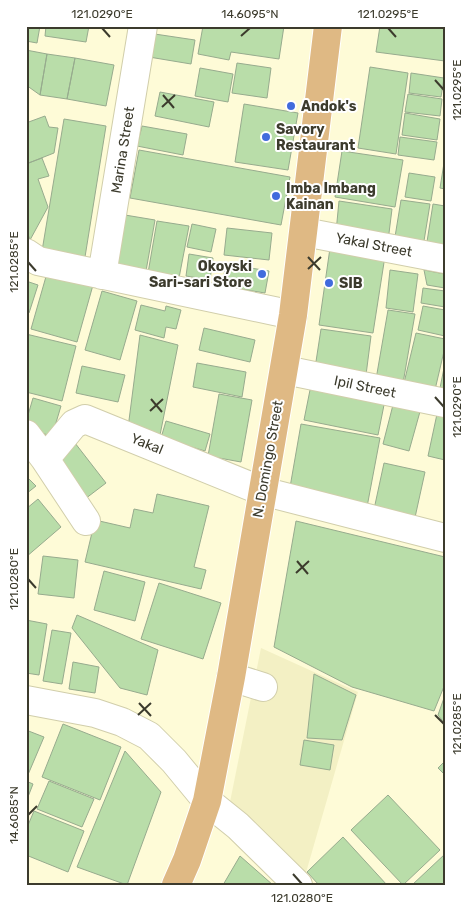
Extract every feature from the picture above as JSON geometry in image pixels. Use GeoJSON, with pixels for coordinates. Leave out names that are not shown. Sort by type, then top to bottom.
{"type":"FeatureCollection","features":[{"type":"Feature","properties":{"kind":"main road","name":"N. Domingo Street"},"geometry":{"type":"LineString","coordinates":[[176,885],[188,860],[207,801],[231,677],[293,315],[328,26]]}},
{"type":"Feature","properties":{"kind":"street","name":"Marina Street"},"geometry":{"type":"LineString","coordinates":[[102,275],[143,26]]}},
{"type":"Feature","properties":{"kind":"street","name":"Yakal Street"},"geometry":{"type":"LineString","coordinates":[[304,232],[445,259]]}},
{"type":"Feature","properties":{"kind":"street"},"geometry":{"type":"LineString","coordinates":[[26,253],[38,261],[293,315]]}},
{"type":"Feature","properties":{"kind":"street","name":"Ipil Street"},"geometry":{"type":"LineString","coordinates":[[284,370],[445,403]]}},
{"type":"Feature","properties":{"kind":"street","name":"Yakal"},"geometry":{"type":"LineString","coordinates":[[45,459],[74,424],[84,418],[262,490]]}},
{"type":"Feature","properties":{"kind":"street"},"geometry":{"type":"LineString","coordinates":[[26,434],[86,521]]}},
{"type":"Feature","properties":{"kind":"street"},"geometry":{"type":"LineString","coordinates":[[262,490],[445,538]]}},
{"type":"Feature","properties":{"kind":"street"},"geometry":{"type":"LineString","coordinates":[[231,677],[263,687]]}},
{"type":"Feature","properties":{"kind":"street"},"geometry":{"type":"LineString","coordinates":[[26,700],[95,713],[122,722],[149,736],[174,761],[207,801],[238,826],[298,885]]}},
{"type":"Feature","properties":{"kind":"shaded area"},"geometry":{"type":"Polygon","coordinates":[[[261,648],[358,692],[305,876],[230,802],[261,648]]]}},
{"type":"Feature","properties":{"kind":"building"},"geometry":{"type":"Polygon","coordinates":[[[26,26],[40,26],[37,43],[26,41],[26,26]]]}},
{"type":"Feature","properties":{"kind":"building"},"geometry":{"type":"Polygon","coordinates":[[[46,26],[89,26],[86,42],[45,36],[46,26]]]}},
{"type":"Feature","properties":{"kind":"building"},"geometry":{"type":"Polygon","coordinates":[[[203,26],[284,26],[279,59],[231,52],[229,60],[198,54],[203,26]]]}},
{"type":"Feature","properties":{"kind":"building"},"geometry":{"type":"Polygon","coordinates":[[[380,26],[445,26],[445,61],[376,52],[380,26]]]}},
{"type":"Feature","properties":{"kind":"building"},"geometry":{"type":"Polygon","coordinates":[[[148,33],[195,40],[191,64],[143,56],[148,33]]]}},
{"type":"Feature","properties":{"kind":"building"},"geometry":{"type":"Polygon","coordinates":[[[26,50],[47,54],[40,95],[26,85],[26,50]]]}},
{"type":"Feature","properties":{"kind":"building"},"geometry":{"type":"Polygon","coordinates":[[[47,54],[75,58],[67,99],[40,95],[47,54]]]}},
{"type":"Feature","properties":{"kind":"building"},"geometry":{"type":"Polygon","coordinates":[[[75,58],[114,65],[106,106],[67,99],[75,58]]]}},
{"type":"Feature","properties":{"kind":"building"},"geometry":{"type":"Polygon","coordinates":[[[237,63],[271,68],[267,98],[232,93],[237,63]]]}},
{"type":"Feature","properties":{"kind":"building"},"geometry":{"type":"Polygon","coordinates":[[[370,67],[408,73],[396,154],[358,148],[370,67]]]}},
{"type":"Feature","properties":{"kind":"building"},"geometry":{"type":"Polygon","coordinates":[[[200,68],[233,74],[228,102],[195,96],[200,68]]]}},
{"type":"Feature","properties":{"kind":"building"},"geometry":{"type":"Polygon","coordinates":[[[411,73],[444,78],[441,97],[409,93],[411,73]]]}},
{"type":"Feature","properties":{"kind":"building"},"geometry":{"type":"Polygon","coordinates":[[[160,92],[214,102],[209,127],[155,116],[160,92]]]}},
{"type":"Feature","properties":{"kind":"building"},"geometry":{"type":"Polygon","coordinates":[[[408,94],[442,99],[440,116],[405,112],[408,94]]]}},
{"type":"Feature","properties":{"kind":"building","name":"Savory Restaurant"},"geometry":{"type":"Polygon","coordinates":[[[244,104],[298,113],[288,170],[235,162],[244,104]]]}},
{"type":"Feature","properties":{"kind":"building"},"geometry":{"type":"Polygon","coordinates":[[[405,113],[440,119],[437,140],[402,135],[405,113]]]}},
{"type":"Feature","properties":{"kind":"building"},"geometry":{"type":"Polygon","coordinates":[[[45,116],[49,127],[58,128],[54,153],[26,164],[26,123],[45,116]]]}},
{"type":"Feature","properties":{"kind":"building"},"geometry":{"type":"Polygon","coordinates":[[[64,119],[106,126],[85,257],[42,251],[64,119]]]}},
{"type":"Feature","properties":{"kind":"building"},"geometry":{"type":"Polygon","coordinates":[[[142,126],[187,134],[183,155],[137,146],[142,126]]]}},
{"type":"Feature","properties":{"kind":"building"},"geometry":{"type":"Polygon","coordinates":[[[400,137],[437,142],[434,160],[398,155],[400,137]]]}},
{"type":"Feature","properties":{"kind":"building"},"geometry":{"type":"Polygon","coordinates":[[[139,150],[290,177],[281,225],[130,198],[139,150]]]}},
{"type":"Feature","properties":{"kind":"building"},"geometry":{"type":"Polygon","coordinates":[[[342,151],[403,160],[395,207],[335,197],[342,151]]]}},
{"type":"Feature","properties":{"kind":"building"},"geometry":{"type":"Polygon","coordinates":[[[42,158],[49,176],[38,179],[48,207],[30,240],[26,229],[26,164],[42,158]]]}},
{"type":"Feature","properties":{"kind":"building"},"geometry":{"type":"Polygon","coordinates":[[[445,163],[445,189],[440,188],[445,163]]]}},
{"type":"Feature","properties":{"kind":"building"},"geometry":{"type":"Polygon","coordinates":[[[409,173],[435,177],[431,201],[405,197],[409,173]]]}},
{"type":"Feature","properties":{"kind":"building"},"geometry":{"type":"Polygon","coordinates":[[[401,200],[430,204],[423,247],[394,243],[401,200]]]}},
{"type":"Feature","properties":{"kind":"building"},"geometry":{"type":"Polygon","coordinates":[[[339,201],[392,209],[388,241],[336,232],[339,201]]]}},
{"type":"Feature","properties":{"kind":"building"},"geometry":{"type":"Polygon","coordinates":[[[433,204],[445,206],[445,251],[426,248],[433,204]]]}},
{"type":"Feature","properties":{"kind":"building"},"geometry":{"type":"Polygon","coordinates":[[[125,215],[155,220],[146,271],[116,266],[125,215]]]}},
{"type":"Feature","properties":{"kind":"building"},"geometry":{"type":"Polygon","coordinates":[[[157,221],[189,226],[179,278],[148,273],[157,221]]]}},
{"type":"Feature","properties":{"kind":"building"},"geometry":{"type":"Polygon","coordinates":[[[192,224],[216,229],[211,252],[187,247],[192,224]]]}},
{"type":"Feature","properties":{"kind":"building"},"geometry":{"type":"Polygon","coordinates":[[[227,228],[272,233],[269,260],[224,255],[227,228]]]}},
{"type":"Feature","properties":{"kind":"building"},"geometry":{"type":"Polygon","coordinates":[[[330,248],[385,256],[373,333],[319,325],[330,248]]]}},
{"type":"Feature","properties":{"kind":"building"},"geometry":{"type":"Polygon","coordinates":[[[189,254],[213,258],[210,280],[186,276],[189,254]]]}},
{"type":"Feature","properties":{"kind":"building"},"geometry":{"type":"Polygon","coordinates":[[[226,264],[269,271],[265,293],[222,286],[226,264]]]}},
{"type":"Feature","properties":{"kind":"building"},"geometry":{"type":"Polygon","coordinates":[[[390,270],[418,274],[413,312],[386,308],[390,270]]]}},
{"type":"Feature","properties":{"kind":"building"},"geometry":{"type":"Polygon","coordinates":[[[424,270],[445,274],[445,288],[427,285],[424,270]]]}},
{"type":"Feature","properties":{"kind":"building"},"geometry":{"type":"Polygon","coordinates":[[[47,273],[93,285],[77,342],[31,329],[47,273]]]}},
{"type":"Feature","properties":{"kind":"building"},"geometry":{"type":"Polygon","coordinates":[[[26,281],[38,285],[29,313],[26,313],[26,281]]]}},
{"type":"Feature","properties":{"kind":"building"},"geometry":{"type":"Polygon","coordinates":[[[423,288],[445,291],[445,307],[421,303],[423,288]]]}},
{"type":"Feature","properties":{"kind":"building"},"geometry":{"type":"Polygon","coordinates":[[[102,291],[137,301],[120,360],[85,350],[102,291]]]}},
{"type":"Feature","properties":{"kind":"building"},"geometry":{"type":"Polygon","coordinates":[[[141,305],[165,311],[166,306],[181,310],[176,329],[166,327],[164,338],[135,330],[141,305]]]}},
{"type":"Feature","properties":{"kind":"building"},"geometry":{"type":"Polygon","coordinates":[[[423,306],[445,310],[445,336],[418,330],[423,306]]]}},
{"type":"Feature","properties":{"kind":"building"},"geometry":{"type":"Polygon","coordinates":[[[388,310],[415,314],[402,389],[375,385],[388,310]]]}},
{"type":"Feature","properties":{"kind":"building"},"geometry":{"type":"Polygon","coordinates":[[[204,328],[255,340],[250,362],[199,350],[204,328]]]}},
{"type":"Feature","properties":{"kind":"building"},"geometry":{"type":"Polygon","coordinates":[[[321,329],[371,336],[366,375],[315,368],[321,329]]]}},
{"type":"Feature","properties":{"kind":"building"},"geometry":{"type":"Polygon","coordinates":[[[416,333],[445,339],[445,347],[434,394],[403,387],[416,333]]]}},
{"type":"Feature","properties":{"kind":"building"},"geometry":{"type":"Polygon","coordinates":[[[26,334],[76,346],[62,401],[26,392],[26,334]]]}},
{"type":"Feature","properties":{"kind":"building"},"geometry":{"type":"Polygon","coordinates":[[[140,335],[178,345],[160,435],[128,428],[140,335]]]}},
{"type":"Feature","properties":{"kind":"building"},"geometry":{"type":"Polygon","coordinates":[[[197,363],[246,372],[242,397],[193,387],[197,363]]]}},
{"type":"Feature","properties":{"kind":"building"},"geometry":{"type":"Polygon","coordinates":[[[445,363],[445,395],[439,393],[445,363]]]}},
{"type":"Feature","properties":{"kind":"building"},"geometry":{"type":"Polygon","coordinates":[[[82,366],[125,375],[118,402],[76,393],[82,366]]]}},
{"type":"Feature","properties":{"kind":"building"},"geometry":{"type":"Polygon","coordinates":[[[312,380],[386,395],[378,435],[304,420],[312,380]]]}},
{"type":"Feature","properties":{"kind":"building"},"geometry":{"type":"Polygon","coordinates":[[[219,394],[252,400],[241,462],[208,456],[219,394]]]}},
{"type":"Feature","properties":{"kind":"building"},"geometry":{"type":"Polygon","coordinates":[[[33,398],[61,406],[52,436],[26,429],[26,422],[33,398]]]}},
{"type":"Feature","properties":{"kind":"building"},"geometry":{"type":"Polygon","coordinates":[[[394,401],[421,408],[409,451],[383,444],[394,401]]]}},
{"type":"Feature","properties":{"kind":"building"},"geometry":{"type":"Polygon","coordinates":[[[437,414],[445,416],[445,460],[428,456],[437,414]]]}},
{"type":"Feature","properties":{"kind":"building"},"geometry":{"type":"Polygon","coordinates":[[[166,421],[210,434],[205,451],[161,438],[166,421]]]}},
{"type":"Feature","properties":{"kind":"building"},"geometry":{"type":"Polygon","coordinates":[[[301,424],[380,438],[367,507],[289,493],[301,424]]]}},
{"type":"Feature","properties":{"kind":"building"},"geometry":{"type":"Polygon","coordinates":[[[75,443],[106,483],[81,502],[50,462],[75,443]]]}},
{"type":"Feature","properties":{"kind":"building"},"geometry":{"type":"Polygon","coordinates":[[[384,463],[425,472],[414,522],[373,514],[384,463]]]}},
{"type":"Feature","properties":{"kind":"building"},"geometry":{"type":"Polygon","coordinates":[[[26,476],[36,486],[26,494],[26,476]]]}},
{"type":"Feature","properties":{"kind":"building"},"geometry":{"type":"Polygon","coordinates":[[[157,494],[209,506],[194,567],[206,570],[201,589],[85,562],[95,520],[130,528],[134,509],[153,513],[157,494]]]}},
{"type":"Feature","properties":{"kind":"building"},"geometry":{"type":"Polygon","coordinates":[[[38,499],[61,527],[26,557],[26,509],[38,499]]]}},
{"type":"Feature","properties":{"kind":"building"},"geometry":{"type":"Polygon","coordinates":[[[296,521],[445,557],[445,684],[434,711],[352,687],[274,647],[296,521]]]}},
{"type":"Feature","properties":{"kind":"building"},"geometry":{"type":"Polygon","coordinates":[[[43,556],[78,560],[74,598],[38,594],[43,556]]]}},
{"type":"Feature","properties":{"kind":"building"},"geometry":{"type":"Polygon","coordinates":[[[104,571],[145,582],[135,621],[94,610],[104,571]]]}},
{"type":"Feature","properties":{"kind":"building"},"geometry":{"type":"Polygon","coordinates":[[[159,583],[221,603],[203,659],[141,639],[159,583]]]}},
{"type":"Feature","properties":{"kind":"building"},"geometry":{"type":"Polygon","coordinates":[[[77,615],[158,650],[147,695],[120,688],[72,628],[77,615]]]}},
{"type":"Feature","properties":{"kind":"building"},"geometry":{"type":"Polygon","coordinates":[[[26,620],[47,624],[39,675],[26,673],[26,620]]]}},
{"type":"Feature","properties":{"kind":"building"},"geometry":{"type":"Polygon","coordinates":[[[52,630],[71,633],[62,684],[43,681],[52,630]]]}},
{"type":"Feature","properties":{"kind":"building"},"geometry":{"type":"Polygon","coordinates":[[[73,662],[99,667],[95,693],[69,689],[73,662]]]}},
{"type":"Feature","properties":{"kind":"building"},"geometry":{"type":"Polygon","coordinates":[[[314,674],[356,695],[342,740],[307,738],[314,674]]]}},
{"type":"Feature","properties":{"kind":"building"},"geometry":{"type":"Polygon","coordinates":[[[445,695],[445,724],[438,715],[445,695]]]}},
{"type":"Feature","properties":{"kind":"building"},"geometry":{"type":"Polygon","coordinates":[[[63,724],[121,747],[100,800],[42,777],[63,724]]]}},
{"type":"Feature","properties":{"kind":"building"},"geometry":{"type":"Polygon","coordinates":[[[26,730],[44,737],[27,777],[26,777],[26,730]]]}},
{"type":"Feature","properties":{"kind":"building"},"geometry":{"type":"Polygon","coordinates":[[[304,740],[334,745],[330,770],[300,765],[304,740]]]}},
{"type":"Feature","properties":{"kind":"building"},"geometry":{"type":"Polygon","coordinates":[[[125,751],[161,792],[127,885],[77,867],[125,751]]]}},
{"type":"Feature","properties":{"kind":"building"},"geometry":{"type":"Polygon","coordinates":[[[445,761],[445,775],[438,768],[445,761]]]}},
{"type":"Feature","properties":{"kind":"building"},"geometry":{"type":"Polygon","coordinates":[[[26,781],[33,784],[26,802],[26,781]]]}},
{"type":"Feature","properties":{"kind":"building"},"geometry":{"type":"Polygon","coordinates":[[[49,781],[94,799],[82,827],[37,809],[49,781]]]}},
{"type":"Feature","properties":{"kind":"building"},"geometry":{"type":"Polygon","coordinates":[[[388,795],[440,850],[403,885],[351,830],[388,795]]]}},
{"type":"Feature","properties":{"kind":"building"},"geometry":{"type":"Polygon","coordinates":[[[34,811],[84,831],[68,872],[26,855],[26,830],[34,811]]]}},
{"type":"Feature","properties":{"kind":"building"},"geometry":{"type":"Polygon","coordinates":[[[343,837],[387,885],[319,885],[307,872],[343,837]]]}},
{"type":"Feature","properties":{"kind":"building"},"geometry":{"type":"Polygon","coordinates":[[[445,854],[445,885],[412,885],[445,854]]]}},
{"type":"Feature","properties":{"kind":"building"},"geometry":{"type":"Polygon","coordinates":[[[240,856],[273,885],[223,885],[240,856]]]}},
{"type":"Feature","properties":{"kind":"place","name":"Andok's"},"geometry":{"type":"Point","coordinates":[291,106]}},
{"type":"Feature","properties":{"kind":"place","name":"Savory Restaurant"},"geometry":{"type":"Point","coordinates":[266,137]}},
{"type":"Feature","properties":{"kind":"place","name":"Imba Imbang Kainan"},"geometry":{"type":"Point","coordinates":[276,196]}},
{"type":"Feature","properties":{"kind":"place","name":"Okoyski Sari-sari Store"},"geometry":{"type":"Point","coordinates":[262,274]}},
{"type":"Feature","properties":{"kind":"place","name":"SIB"},"geometry":{"type":"Point","coordinates":[329,283]}}]}
